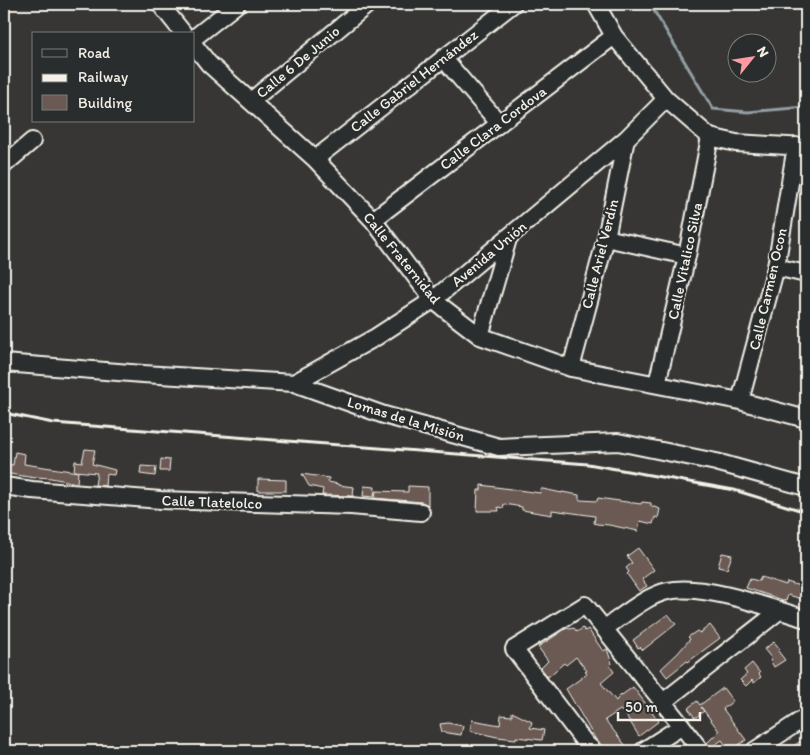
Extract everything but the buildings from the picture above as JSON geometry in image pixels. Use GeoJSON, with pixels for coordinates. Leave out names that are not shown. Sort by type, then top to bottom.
{"type":"FeatureCollection","features":[{"type":"Feature","properties":{"kind":"street"},"geometry":{"type":"LineString","coordinates":[[160,4],[182,32]]}},
{"type":"Feature","properties":{"kind":"street"},"geometry":{"type":"LineString","coordinates":[[195,37],[237,4]]}},
{"type":"Feature","properties":{"kind":"street","name":"Calle 6 De Junio"},"geometry":{"type":"LineString","coordinates":[[251,101],[368,4]]}},
{"type":"Feature","properties":{"kind":"street","name":"Calle Gabriel Hernández"},"geometry":{"type":"LineString","coordinates":[[315,159],[513,4]]}},
{"type":"Feature","properties":{"kind":"street"},"geometry":{"type":"LineString","coordinates":[[596,4],[614,36],[666,99],[710,137],[736,144],[801,147]]}},
{"type":"Feature","properties":{"kind":"street","name":"Calle Clara Cordova"},"geometry":{"type":"LineString","coordinates":[[373,220],[614,36]]}},
{"type":"Feature","properties":{"kind":"street","name":"Calle Fraternidad"},"geometry":{"type":"LineString","coordinates":[[195,46],[209,64],[315,159],[373,220],[433,300],[480,336],[571,368],[740,401],[806,419]]}},
{"type":"Feature","properties":{"kind":"street"},"geometry":{"type":"LineString","coordinates":[[443,58],[499,123]]}},
{"type":"Feature","properties":{"kind":"street","name":"Avenida Unión"},"geometry":{"type":"LineString","coordinates":[[294,383],[376,337],[433,300],[626,140],[666,99]]}},
{"type":"Feature","properties":{"kind":"street","name":"Calle Vitalico Silva"},"geometry":{"type":"LineString","coordinates":[[657,384],[687,256],[710,137]]}},
{"type":"Feature","properties":{"kind":"street","name":"Calle Ariel Verdin"},"geometry":{"type":"LineString","coordinates":[[571,368],[606,238],[626,140]]}},
{"type":"Feature","properties":{"kind":"street"},"geometry":{"type":"LineString","coordinates":[[4,165],[32,141]]}},
{"type":"Feature","properties":{"kind":"street","name":"Calle Carmen Ocon"},"geometry":{"type":"LineString","coordinates":[[740,401],[776,267],[801,147]]}},
{"type":"Feature","properties":{"kind":"street"},"geometry":{"type":"LineString","coordinates":[[606,238],[687,256]]}},
{"type":"Feature","properties":{"kind":"street"},"geometry":{"type":"LineString","coordinates":[[480,336],[508,239]]}},
{"type":"Feature","properties":{"kind":"street"},"geometry":{"type":"LineString","coordinates":[[776,267],[806,274]]}},
{"type":"Feature","properties":{"kind":"street","name":"Lomas de la Misión"},"geometry":{"type":"LineString","coordinates":[[4,362],[143,374],[294,383],[384,415],[499,447],[618,442],[716,462],[806,487]]}},
{"type":"Feature","properties":{"kind":"street","name":"Calle Tlatelolco"},"geometry":{"type":"LineString","coordinates":[[4,486],[161,500],[351,506],[421,512]]}},
{"type":"Feature","properties":{"kind":"street"},"geometry":{"type":"LineString","coordinates":[[605,628],[650,598],[668,591],[689,590],[731,596],[806,619]]}},
{"type":"Feature","properties":{"kind":"street"},"geometry":{"type":"LineString","coordinates":[[594,751],[586,744],[514,649],[585,605],[701,751]]}},
{"type":"Feature","properties":{"kind":"street"},"geometry":{"type":"LineString","coordinates":[[663,702],[779,611]]}},
{"type":"Feature","properties":{"kind":"street"},"geometry":{"type":"LineString","coordinates":[[754,751],[806,718]]}},
{"type":"Feature","properties":{"kind":"street"},"geometry":{"type":"LineString","coordinates":[[644,751],[682,726]]}},
{"type":"Feature","properties":{"kind":"waterway"},"geometry":{"type":"LineString","coordinates":[[650,4],[713,109],[748,112],[806,107]]}},
{"type":"Feature","properties":{"kind":"railway"},"geometry":{"type":"LineString","coordinates":[[4,413],[53,423],[588,464],[734,490],[806,512]]}}]}
